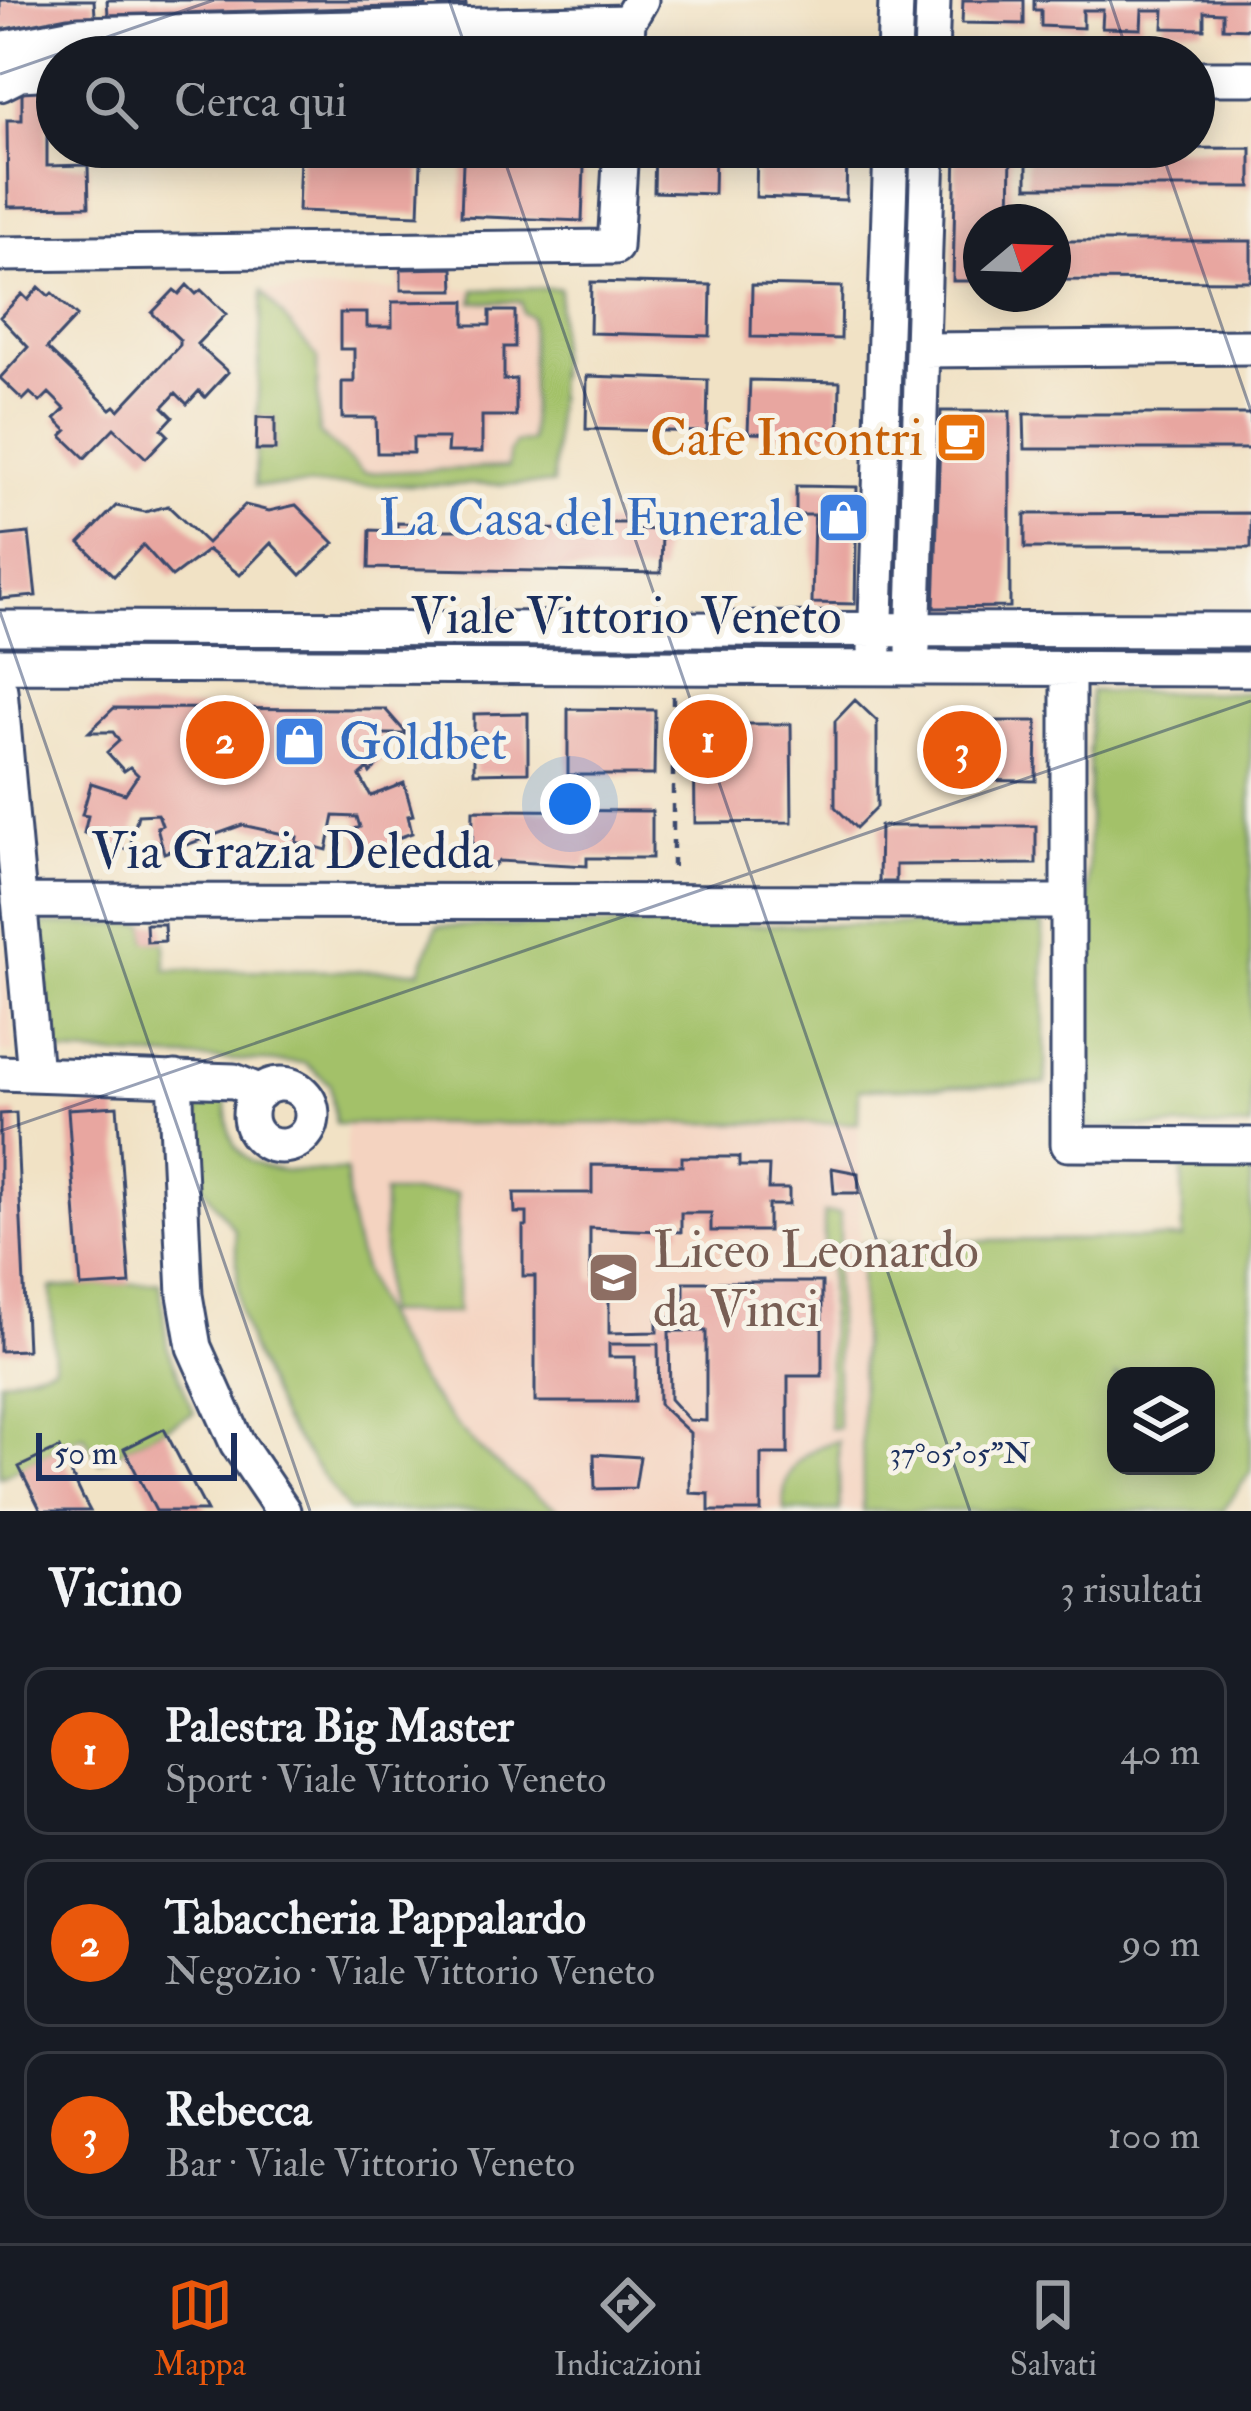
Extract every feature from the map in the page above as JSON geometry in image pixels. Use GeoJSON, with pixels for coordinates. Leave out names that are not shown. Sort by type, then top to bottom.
{"type":"FeatureCollection","features":[{"type":"Feature","properties":{"kind":"street"},"geometry":{"type":"LineString","coordinates":[[895,36],[896,0]]}},
{"type":"Feature","properties":{"kind":"street"},"geometry":{"type":"LineString","coordinates":[[932,36],[933,0]]}},
{"type":"Feature","properties":{"kind":"street"},"geometry":{"type":"LineString","coordinates":[[349,36],[634,11]]}},
{"type":"Feature","properties":{"kind":"street"},"geometry":{"type":"LineString","coordinates":[[68,36],[115,36]]}},
{"type":"Feature","properties":{"kind":"street"},"geometry":{"type":"LineString","coordinates":[[0,49],[36,42]]}},
{"type":"Feature","properties":{"kind":"street"},"geometry":{"type":"LineString","coordinates":[[0,84],[20,74],[36,73]]}},
{"type":"Feature","properties":{"kind":"street"},"geometry":{"type":"LineString","coordinates":[[1215,77],[1251,78]]}},
{"type":"Feature","properties":{"kind":"street"},"geometry":{"type":"LineString","coordinates":[[0,254],[615,247],[619,168]]}},
{"type":"Feature","properties":{"kind":"street"},"geometry":{"type":"LineString","coordinates":[[875,667],[890,168]]}},
{"type":"Feature","properties":{"kind":"street"},"geometry":{"type":"LineString","coordinates":[[913,668],[927,168]]}},
{"type":"Feature","properties":{"kind":"street"},"geometry":{"type":"LineString","coordinates":[[887,261],[925,262]]}},
{"type":"Feature","properties":{"kind":"street"},"geometry":{"type":"LineString","coordinates":[[922,350],[1251,347]]}},
{"type":"Feature","properties":{"kind":"street","name":"Viale Vittorio Veneto"},"geometry":{"type":"LineString","coordinates":[[0,628],[1251,630]]}},
{"type":"Feature","properties":{"kind":"street","name":"Viale Vittorio Veneto"},"geometry":{"type":"LineString","coordinates":[[0,665],[1251,669]]}},
{"type":"Feature","properties":{"kind":"street"},"geometry":{"type":"LineString","coordinates":[[1068,669],[1068,1144],[1251,1145]]}},
{"type":"Feature","properties":{"kind":"street"},"geometry":{"type":"LineString","coordinates":[[0,690],[35,1074]]}},
{"type":"Feature","properties":{"kind":"street","name":"Via Grazia Deledda"},"geometry":{"type":"LineString","coordinates":[[19,901],[1068,902]]}},
{"type":"Feature","properties":{"kind":"street"},"geometry":{"type":"LineString","coordinates":[[0,1073],[234,1081],[261,1092]]}},
{"type":"Feature","properties":{"kind":"street"},"geometry":{"type":"LineString","coordinates":[[175,1078],[185,1294],[194,1347],[237,1443],[283,1511]]}},
{"type":"Feature","properties":{"kind":"path"},"geometry":{"type":"LineString","coordinates":[[673,667],[673,902]]}},
{"type":"Feature","properties":{"kind":"shaded area"},"geometry":{"type":"Polygon","coordinates":[[[560,288],[553,484],[255,486],[262,292],[560,288]]]}},
{"type":"Feature","properties":{"kind":"shaded area"},"geometry":{"type":"Polygon","coordinates":[[[0,904],[14,1053],[0,1052],[0,904]]]}},
{"type":"Feature","properties":{"kind":"shaded area","name":"Liceo Leonardo da Vinci"},"geometry":{"type":"Polygon","coordinates":[[[858,1089],[863,1511],[561,1511],[518,1485],[456,1427],[401,1353],[380,1313],[355,1240],[346,1193],[346,1091],[858,1089]]]}},
{"type":"Feature","properties":{"kind":"green space"},"geometry":{"type":"Polygon","coordinates":[[[560,288],[553,484],[255,486],[256,450],[275,449],[275,418],[257,417],[262,292],[317,357],[319,433],[364,473],[508,467],[515,443],[531,441],[531,317],[523,313],[521,302],[473,302],[475,290],[560,288]]]}},
{"type":"Feature","properties":{"kind":"green space"},"geometry":{"type":"Polygon","coordinates":[[[1090,691],[1251,693],[1251,1127],[1086,1127],[1090,691]]]}},
{"type":"Feature","properties":{"kind":"green space"},"geometry":{"type":"Polygon","coordinates":[[[41,924],[146,924],[147,941],[165,941],[166,970],[420,971],[437,926],[1043,924],[1046,1084],[859,1089],[858,1123],[336,1124],[330,1084],[305,1063],[51,1053],[41,924]]]}},
{"type":"Feature","properties":{"kind":"green space"},"geometry":{"type":"Polygon","coordinates":[[[198,1099],[225,1100],[233,1142],[258,1164],[287,1171],[346,1171],[351,1223],[364,1273],[384,1322],[411,1367],[478,1448],[561,1511],[348,1511],[282,1420],[251,1349],[239,1308],[235,1231],[198,1180],[198,1099]]]}},
{"type":"Feature","properties":{"kind":"green space"},"geometry":{"type":"Polygon","coordinates":[[[1182,1165],[1251,1165],[1251,1471],[1223,1511],[863,1511],[860,1243],[1183,1238],[1182,1165]]]}},
{"type":"Feature","properties":{"kind":"green space"},"geometry":{"type":"Polygon","coordinates":[[[384,1193],[457,1193],[457,1313],[384,1313],[384,1193]]]}},
{"type":"Feature","properties":{"kind":"green space"},"geometry":{"type":"Polygon","coordinates":[[[824,1213],[840,1213],[840,1245],[835,1246],[838,1428],[830,1428],[829,1246],[824,1245],[824,1213]]]}},
{"type":"Feature","properties":{"kind":"green space"},"geometry":{"type":"Polygon","coordinates":[[[160,1282],[167,1346],[194,1413],[99,1462],[84,1435],[0,1477],[0,1381],[54,1366],[51,1288],[160,1282]]]}},
{"type":"Feature","properties":{"kind":"green space"},"geometry":{"type":"Polygon","coordinates":[[[838,1441],[840,1511],[784,1511],[786,1485],[796,1464],[813,1450],[838,1441]]]}},
{"type":"Feature","properties":{"kind":"building"},"geometry":{"type":"Polygon","coordinates":[[[0,0],[94,0],[95,16],[0,30],[0,0]]]}},
{"type":"Feature","properties":{"kind":"building"},"geometry":{"type":"Polygon","coordinates":[[[107,0],[426,0],[426,6],[108,15],[107,0]]]}},
{"type":"Feature","properties":{"kind":"building"},"geometry":{"type":"Polygon","coordinates":[[[438,0],[465,0],[466,5],[439,6],[438,0]]]}},
{"type":"Feature","properties":{"kind":"building"},"geometry":{"type":"Polygon","coordinates":[[[963,0],[1024,0],[1024,24],[962,23],[963,0]]]}},
{"type":"Feature","properties":{"kind":"building"},"geometry":{"type":"Polygon","coordinates":[[[1034,0],[1251,0],[1251,29],[1223,28],[1223,13],[1204,12],[1204,29],[1163,28],[1164,10],[1142,10],[1141,29],[1102,28],[1103,10],[1083,10],[1083,28],[1041,26],[1041,10],[1034,10],[1034,0]]]}},
{"type":"Feature","properties":{"kind":"building"},"geometry":{"type":"Polygon","coordinates":[[[22,84],[36,84],[36,168],[88,168],[89,206],[8,207],[7,120],[22,120],[22,84]]]}},
{"type":"Feature","properties":{"kind":"building"},"geometry":{"type":"Polygon","coordinates":[[[1215,148],[1251,148],[1251,187],[1027,187],[1027,168],[1215,168],[1215,148]]]}},
{"type":"Feature","properties":{"kind":"building"},"geometry":{"type":"Polygon","coordinates":[[[300,168],[421,168],[419,215],[298,211],[300,168]]]}},
{"type":"Feature","properties":{"kind":"building"},"geometry":{"type":"Polygon","coordinates":[[[463,168],[584,168],[582,221],[461,216],[463,168]]]}},
{"type":"Feature","properties":{"kind":"building"},"geometry":{"type":"Polygon","coordinates":[[[655,168],[715,168],[714,194],[654,192],[655,168]]]}},
{"type":"Feature","properties":{"kind":"building"},"geometry":{"type":"Polygon","coordinates":[[[757,168],[847,168],[846,200],[756,197],[757,168]]]}},
{"type":"Feature","properties":{"kind":"building"},"geometry":{"type":"Polygon","coordinates":[[[956,168],[1011,168],[1010,204],[963,204],[963,281],[953,281],[956,168]]]}},
{"type":"Feature","properties":{"kind":"building"},"geometry":{"type":"Polygon","coordinates":[[[1071,241],[1251,241],[1251,281],[1071,280],[1071,241]]]}},
{"type":"Feature","properties":{"kind":"building"},"geometry":{"type":"Polygon","coordinates":[[[453,268],[454,290],[401,290],[401,269],[453,268]]]}},
{"type":"Feature","properties":{"kind":"building"},"geometry":{"type":"Polygon","coordinates":[[[591,282],[711,285],[710,336],[590,333],[591,282]]]}},
{"type":"Feature","properties":{"kind":"building"},"geometry":{"type":"Polygon","coordinates":[[[187,285],[196,294],[201,290],[226,314],[197,344],[228,372],[205,397],[199,391],[187,404],[176,393],[163,407],[173,417],[162,429],[168,435],[146,458],[114,428],[85,458],[62,436],[67,431],[55,419],[65,409],[49,393],[40,402],[30,393],[23,400],[0,378],[28,347],[0,317],[22,294],[28,300],[39,287],[77,316],[47,348],[111,409],[119,410],[180,345],[152,313],[174,290],[179,294],[187,285]]]}},
{"type":"Feature","properties":{"kind":"building"},"geometry":{"type":"Polygon","coordinates":[[[752,285],[842,287],[841,339],[751,337],[752,285]]]}},
{"type":"Feature","properties":{"kind":"building"},"geometry":{"type":"Polygon","coordinates":[[[465,301],[465,325],[490,325],[490,311],[515,311],[515,347],[504,347],[504,380],[516,379],[516,416],[482,416],[482,452],[447,452],[448,438],[413,438],[413,453],[377,453],[376,418],[342,418],[342,382],[354,382],[354,349],[340,349],[340,313],[367,313],[367,327],[392,327],[392,302],[465,301]]]}},
{"type":"Feature","properties":{"kind":"building"},"geometry":{"type":"Polygon","coordinates":[[[587,376],[708,380],[707,432],[586,429],[587,376]]]}},
{"type":"Feature","properties":{"kind":"building"},"geometry":{"type":"Polygon","coordinates":[[[750,380],[840,382],[839,435],[748,433],[750,380]]]}},
{"type":"Feature","properties":{"kind":"building"},"geometry":{"type":"Polygon","coordinates":[[[941,411],[1010,411],[1010,607],[934,608],[941,411]]]}},
{"type":"Feature","properties":{"kind":"building"},"geometry":{"type":"Polygon","coordinates":[[[1024,414],[1251,414],[1251,449],[1025,449],[1024,414]]]}},
{"type":"Feature","properties":{"kind":"building"},"geometry":{"type":"Polygon","coordinates":[[[257,417],[275,418],[275,450],[256,450],[257,417]]]}},
{"type":"Feature","properties":{"kind":"building"},"geometry":{"type":"Polygon","coordinates":[[[796,486],[857,487],[855,604],[812,603],[814,515],[796,515],[796,486]]]}},
{"type":"Feature","properties":{"kind":"building"},"geometry":{"type":"Polygon","coordinates":[[[245,505],[269,511],[296,505],[334,543],[301,575],[271,543],[240,575],[208,550],[172,577],[143,545],[114,576],[80,543],[116,506],[145,512],[168,506],[207,543],[245,505]]]}},
{"type":"Feature","properties":{"kind":"building"},"geometry":{"type":"Polygon","coordinates":[[[1251,513],[1251,548],[1025,548],[1025,514],[1251,513]]]}},
{"type":"Feature","properties":{"kind":"building"},"geometry":{"type":"Polygon","coordinates":[[[494,522],[535,523],[535,529],[593,530],[594,523],[635,523],[634,529],[662,530],[661,573],[369,568],[370,530],[397,531],[397,523],[438,524],[438,530],[494,530],[494,522]]]}},
{"type":"Feature","properties":{"kind":"building"},"geometry":{"type":"Polygon","coordinates":[[[29,533],[36,596],[0,599],[0,536],[29,533]]]}},
{"type":"Feature","properties":{"kind":"building"},"geometry":{"type":"Polygon","coordinates":[[[855,700],[877,721],[877,807],[856,828],[835,807],[835,721],[855,700]]]}},
{"type":"Feature","properties":{"kind":"building"},"geometry":{"type":"Polygon","coordinates":[[[114,708],[385,709],[407,734],[383,734],[377,740],[388,754],[370,773],[368,769],[360,776],[371,796],[404,783],[413,815],[408,816],[412,833],[395,839],[397,844],[361,853],[357,817],[334,816],[327,850],[296,842],[297,837],[242,825],[164,853],[158,814],[138,815],[129,850],[99,843],[101,838],[84,833],[88,816],[82,815],[91,783],[125,794],[138,775],[130,767],[124,771],[107,752],[119,741],[113,732],[89,732],[114,708]]]}},
{"type":"Feature","properties":{"kind":"building"},"geometry":{"type":"Polygon","coordinates":[[[568,709],[655,710],[654,775],[568,775],[568,709]]]}},
{"type":"Feature","properties":{"kind":"building"},"geometry":{"type":"Polygon","coordinates":[[[528,713],[528,772],[474,773],[474,714],[528,713]]]}},
{"type":"Feature","properties":{"kind":"building"},"geometry":{"type":"Polygon","coordinates":[[[950,721],[1037,721],[1036,781],[950,780],[950,721]]]}},
{"type":"Feature","properties":{"kind":"building"},"geometry":{"type":"Polygon","coordinates":[[[694,724],[791,724],[792,822],[695,823],[694,724]]]}},
{"type":"Feature","properties":{"kind":"building"},"geometry":{"type":"Polygon","coordinates":[[[473,810],[652,811],[652,858],[587,858],[587,866],[499,861],[489,870],[472,870],[473,810]]]}},
{"type":"Feature","properties":{"kind":"building"},"geometry":{"type":"Polygon","coordinates":[[[880,826],[1036,826],[1036,864],[896,865],[896,882],[879,882],[880,826]]]}},
{"type":"Feature","properties":{"kind":"building"},"geometry":{"type":"Polygon","coordinates":[[[146,924],[164,924],[165,941],[147,942],[146,924]]]}},
{"type":"Feature","properties":{"kind":"building"},"geometry":{"type":"Polygon","coordinates":[[[117,1106],[130,1284],[81,1287],[68,1109],[117,1106]]]}},
{"type":"Feature","properties":{"kind":"building"},"geometry":{"type":"Polygon","coordinates":[[[16,1113],[27,1350],[0,1351],[0,1114],[16,1113]]]}},
{"type":"Feature","properties":{"kind":"building"},"geometry":{"type":"Polygon","coordinates":[[[682,1157],[739,1157],[739,1166],[769,1166],[768,1189],[789,1189],[789,1205],[768,1205],[768,1231],[711,1231],[711,1213],[681,1213],[681,1232],[590,1228],[590,1280],[609,1280],[609,1333],[657,1332],[657,1318],[684,1317],[684,1282],[822,1282],[822,1376],[788,1376],[788,1454],[761,1454],[761,1511],[709,1511],[709,1494],[690,1493],[690,1433],[659,1404],[658,1344],[609,1344],[609,1357],[635,1357],[635,1402],[535,1402],[535,1276],[523,1276],[527,1213],[515,1213],[514,1193],[592,1193],[592,1165],[682,1166],[682,1157]],[[669,1331],[670,1399],[689,1420],[706,1421],[706,1331],[669,1331]]]}},
{"type":"Feature","properties":{"kind":"building"},"geometry":{"type":"Polygon","coordinates":[[[832,1168],[858,1173],[859,1193],[834,1193],[832,1168]]]}},
{"type":"Feature","properties":{"kind":"building"},"geometry":{"type":"Polygon","coordinates":[[[164,1429],[207,1511],[156,1511],[124,1449],[164,1429]]]}},
{"type":"Feature","properties":{"kind":"building"},"geometry":{"type":"Polygon","coordinates":[[[59,1448],[90,1511],[41,1511],[19,1467],[59,1448]]]}},
{"type":"Feature","properties":{"kind":"building"},"geometry":{"type":"Polygon","coordinates":[[[594,1454],[640,1457],[635,1488],[595,1489],[594,1454]]]}},
{"type":"Feature","properties":{"kind":"place","name":"Cafe Incontri"},"geometry":{"type":"Point","coordinates":[962,437]}},
{"type":"Feature","properties":{"kind":"place","name":"La Casa del Funerale"},"geometry":{"type":"Point","coordinates":[843,517]}},
{"type":"Feature","properties":{"kind":"place","name":"Palestra Big Master"},"geometry":{"type":"Point","coordinates":[708,739]}},
{"type":"Feature","properties":{"kind":"place","name":"Tabaccheria Pappalardo"},"geometry":{"type":"Point","coordinates":[225,740]}},
{"type":"Feature","properties":{"kind":"place","name":"Goldbet"},"geometry":{"type":"Point","coordinates":[300,741]}},
{"type":"Feature","properties":{"kind":"place","name":"Rebecca"},"geometry":{"type":"Point","coordinates":[962,750]}},
{"type":"Feature","properties":{"kind":"place","name":"Liceo Leonardo da Vinci"},"geometry":{"type":"Point","coordinates":[614,1278]}}]}
